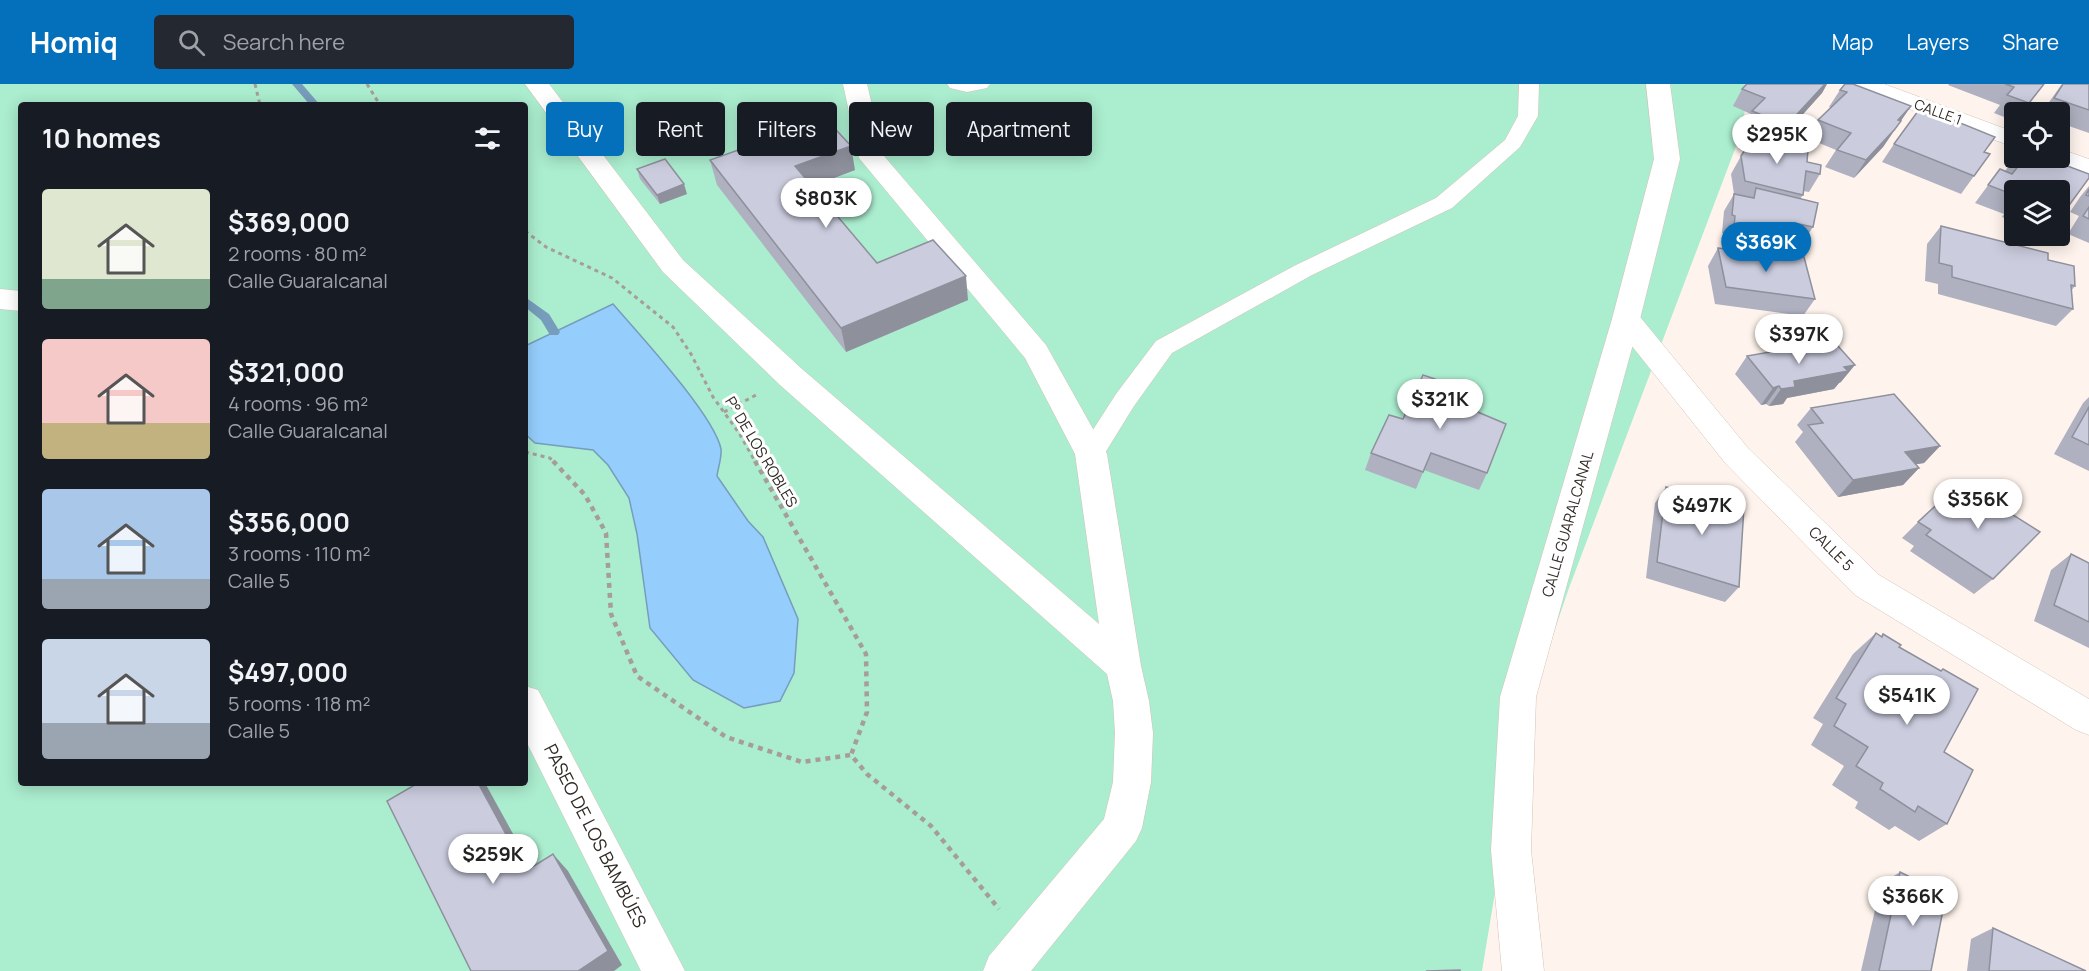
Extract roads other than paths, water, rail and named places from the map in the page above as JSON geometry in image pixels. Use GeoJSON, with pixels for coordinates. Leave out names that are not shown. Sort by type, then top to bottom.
{"type":"FeatureCollection","features":[{"type":"Feature","properties":{"kind":"street"},"geometry":{"type":"LineString","coordinates":[[537,84],[673,266],[791,377],[1123,666]]}},
{"type":"Feature","properties":{"kind":"street"},"geometry":{"type":"LineString","coordinates":[[855,84],[872,158],[1036,352],[1091,454],[1123,666],[1131,701],[1134,733],[1132,782],[1122,828],[1028,945],[1004,971]]}},
{"type":"Feature","properties":{"kind":"street","name":"CALLE GUARALCANAL"},"geometry":{"type":"LineString","coordinates":[[1522,971],[1511,850],[1518,697],[1626,319],[1667,159],[1659,84]]}},
{"type":"Feature","properties":{"kind":"street","name":"CALLE 1"},"geometry":{"type":"LineString","coordinates":[[1863,84],[2004,136]]}},
{"type":"Feature","properties":{"kind":"street"},"geometry":{"type":"LineString","coordinates":[[2070,161],[2089,168]]}},
{"type":"Feature","properties":{"kind":"street"},"geometry":{"type":"LineString","coordinates":[[0,299],[18,301]]}},
{"type":"Feature","properties":{"kind":"street","name":"CALLE 5"},"geometry":{"type":"LineString","coordinates":[[1626,319],[1737,456],[1867,585],[2089,718]]}},
{"type":"Feature","properties":{"kind":"street","name":"PASEO DE LOS BAMBÚES"},"geometry":{"type":"LineString","coordinates":[[528,708],[664,971]]}},
{"type":"Feature","properties":{"kind":"lane"},"geometry":{"type":"LineString","coordinates":[[957,84],[967,86],[980,84]]}},
{"type":"Feature","properties":{"kind":"lane"},"geometry":{"type":"LineString","coordinates":[[1091,454],[1125,400],[1164,346],[1304,270],[1444,203],[1513,144],[1528,116],[1529,84]]}},
{"type":"Feature","properties":{"kind":"water"},"geometry":{"type":"Polygon","coordinates":[[[613,304],[674,375],[705,416],[721,449],[717,476],[748,521],[763,537],[798,619],[794,673],[780,701],[744,708],[693,680],[650,628],[637,534],[629,498],[608,465],[593,450],[535,443],[528,437],[528,345],[613,304]]]}},
{"type":"Feature","properties":{"kind":"waterway"},"geometry":{"type":"LineString","coordinates":[[297,84],[312,102]]}},
{"type":"Feature","properties":{"kind":"waterway"},"geometry":{"type":"LineString","coordinates":[[528,303],[545,317],[554,332]]}}]}
